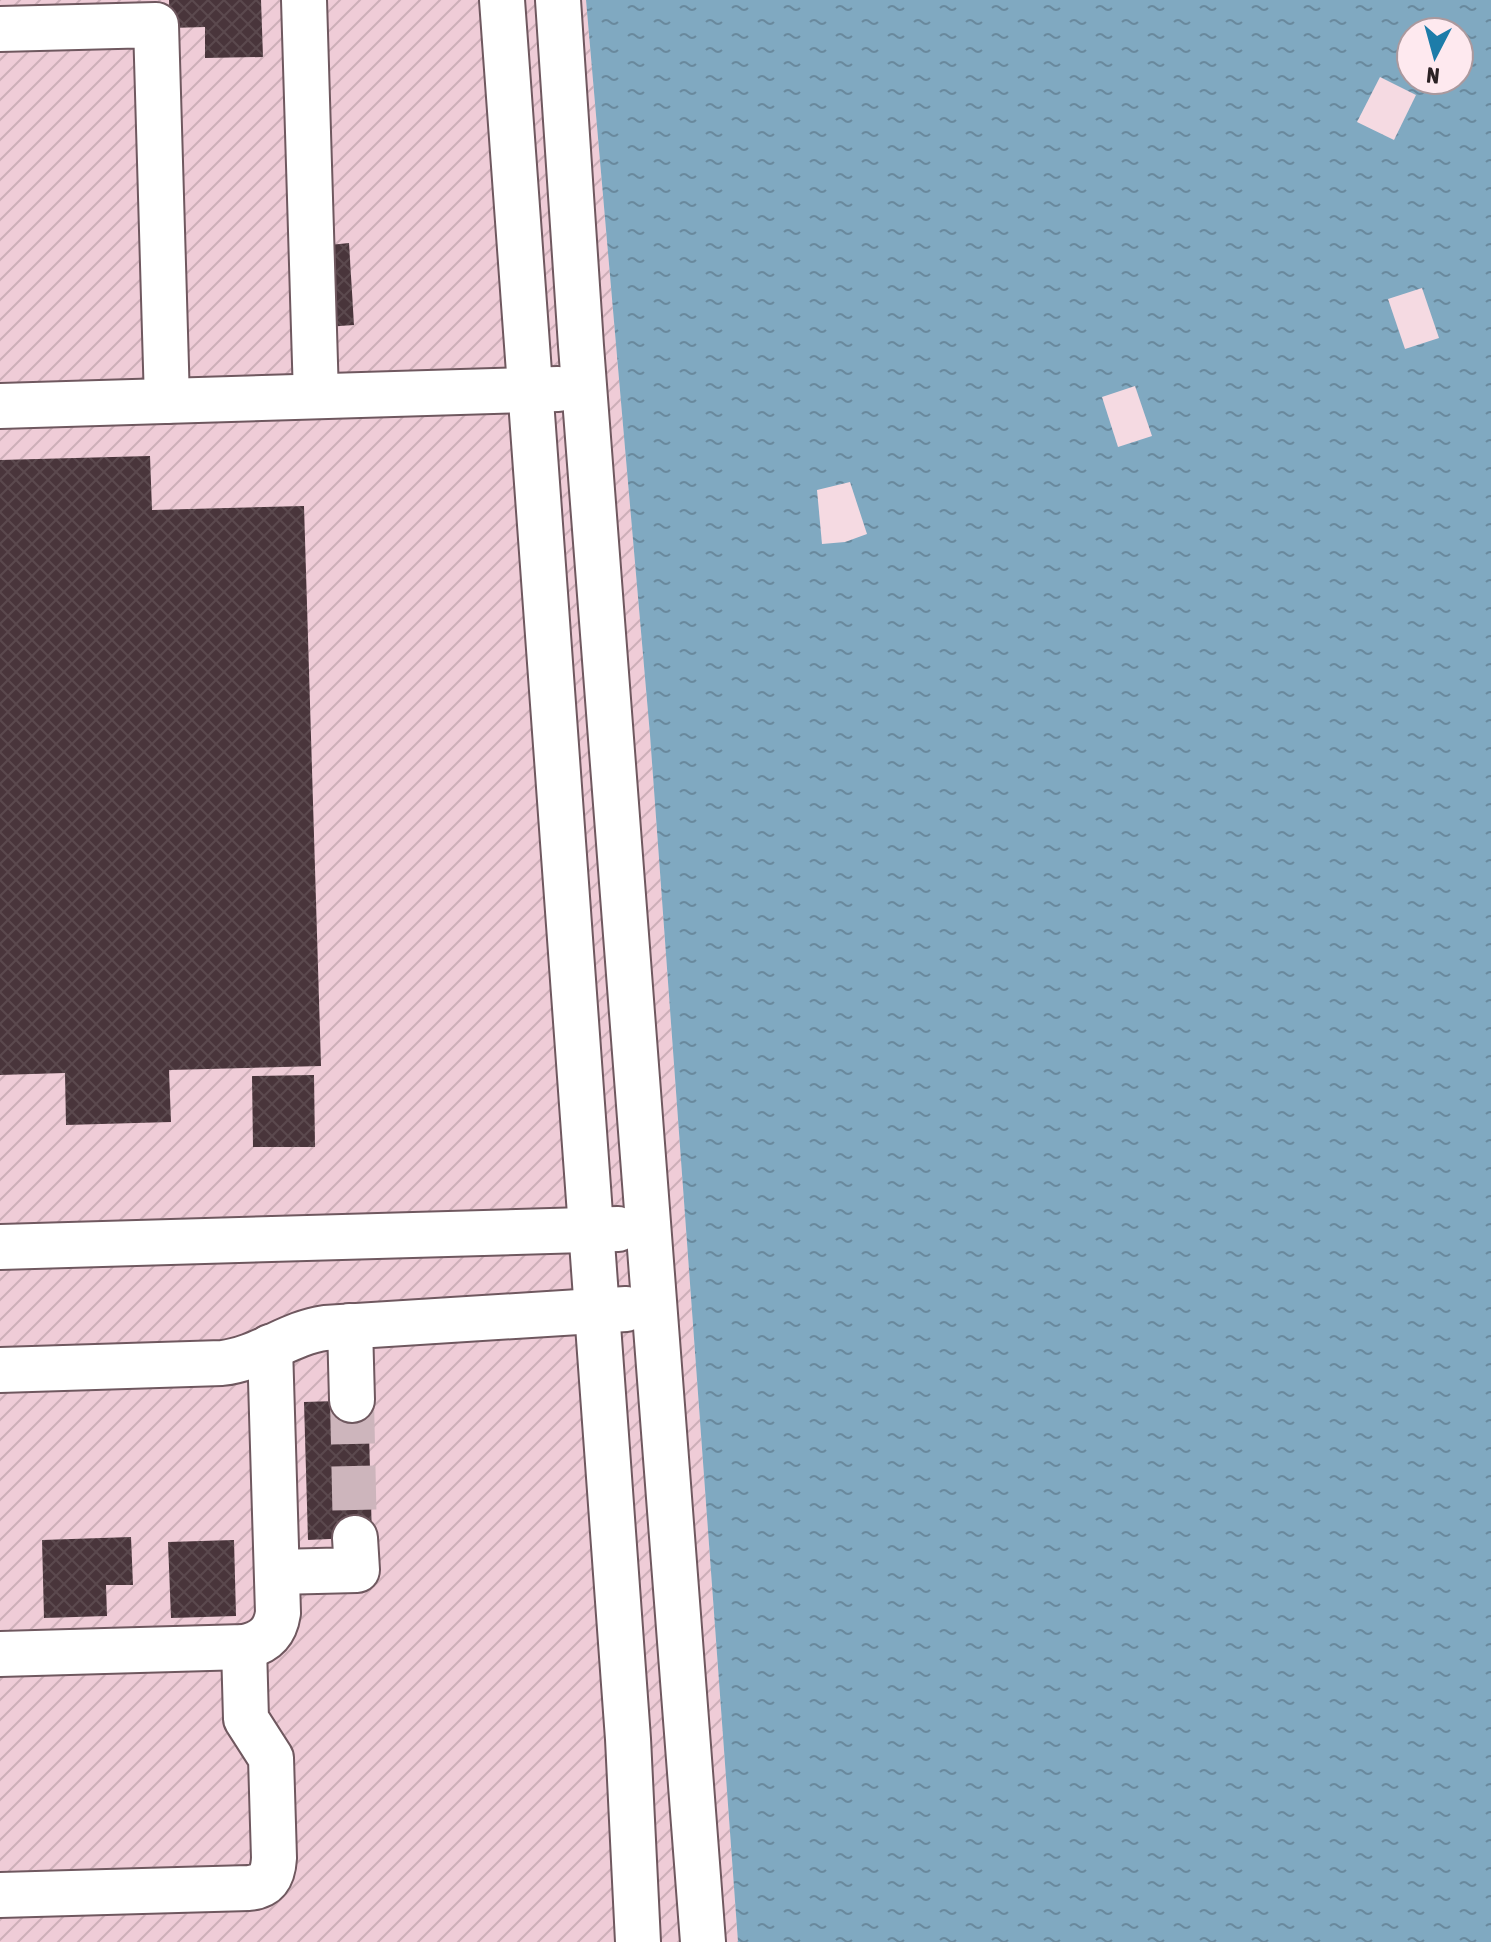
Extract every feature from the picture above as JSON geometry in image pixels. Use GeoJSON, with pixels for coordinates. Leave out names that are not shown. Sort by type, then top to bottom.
{"type":"FeatureCollection","features":[{"type":"Feature","properties":{"kind":"street"},"geometry":{"type":"LineString","coordinates":[[304,0],[316,396]]}},
{"type":"Feature","properties":{"kind":"street"},"geometry":{"type":"LineString","coordinates":[[502,0],[628,1739],[638,1942]]}},
{"type":"Feature","properties":{"kind":"street"},"geometry":{"type":"LineString","coordinates":[[558,0],[584,389],[703,1942]]}},
{"type":"Feature","properties":{"kind":"street"},"geometry":{"type":"LineString","coordinates":[[0,29],[156,25],[167,401]]}},
{"type":"Feature","properties":{"kind":"street"},"geometry":{"type":"LineString","coordinates":[[0,406],[584,389]]}},
{"type":"Feature","properties":{"kind":"street"},"geometry":{"type":"LineString","coordinates":[[0,1247],[649,1228]]}},
{"type":"Feature","properties":{"kind":"street"},"geometry":{"type":"LineString","coordinates":[[0,1370],[222,1363],[242,1359],[316,1329],[655,1308]]}},
{"type":"Feature","properties":{"kind":"street"},"geometry":{"type":"LineString","coordinates":[[350,1326],[352,1400]]}},
{"type":"Feature","properties":{"kind":"street"},"geometry":{"type":"LineString","coordinates":[[0,1654],[244,1647],[258,1644],[269,1636],[278,1613],[270,1347]]}},
{"type":"Feature","properties":{"kind":"street"},"geometry":{"type":"LineString","coordinates":[[277,1572],[357,1570],[355,1538]]}},
{"type":"Feature","properties":{"kind":"street"},"geometry":{"type":"LineString","coordinates":[[0,1895],[249,1888],[260,1886],[269,1879],[274,1858],[271,1758],[246,1719],[244,1647]]}},
{"type":"Feature","properties":{"kind":"shaded area"},"geometry":{"type":"Polygon","coordinates":[[[0,0],[586,0],[650,735],[738,1942],[0,1942],[0,0]]]}},
{"type":"Feature","properties":{"kind":"water"},"geometry":{"type":"Polygon","coordinates":[[[586,0],[1491,0],[1491,1942],[738,1942],[650,735],[586,0]]]}},
{"type":"Feature","properties":{"kind":"pier"},"geometry":{"type":"Polygon","coordinates":[[[1380,77],[1395,84],[1395,96],[1416,96],[1394,140],[1357,122],[1380,77]]]}},
{"type":"Feature","properties":{"kind":"pier"},"geometry":{"type":"Polygon","coordinates":[[[1422,288],[1439,338],[1405,349],[1388,299],[1422,288]]]}},
{"type":"Feature","properties":{"kind":"pier"},"geometry":{"type":"Polygon","coordinates":[[[1135,386],[1152,436],[1118,447],[1102,397],[1135,386]]]}},
{"type":"Feature","properties":{"kind":"pier"},"geometry":{"type":"Polygon","coordinates":[[[850,482],[867,534],[845,542],[822,544],[817,490],[850,482]]]}},
{"type":"Feature","properties":{"kind":"building"},"geometry":{"type":"Polygon","coordinates":[[[169,0],[261,0],[263,57],[205,58],[205,27],[170,28],[169,0]]]}},
{"type":"Feature","properties":{"kind":"building"},"geometry":{"type":"Polygon","coordinates":[[[349,243],[354,325],[326,327],[320,246],[349,243]]]}},
{"type":"Feature","properties":{"kind":"building"},"geometry":{"type":"Polygon","coordinates":[[[150,456],[152,510],[304,506],[321,1066],[169,1070],[171,1122],[66,1125],[65,1073],[0,1075],[0,460],[150,456]]]}},
{"type":"Feature","properties":{"kind":"building"},"geometry":{"type":"Polygon","coordinates":[[[314,1075],[315,1147],[253,1147],[252,1076],[314,1075]]]}},
{"type":"Feature","properties":{"kind":"building"},"geometry":{"type":"Polygon","coordinates":[[[368,1400],[372,1537],[308,1540],[304,1402],[368,1400]]]}},
{"type":"Feature","properties":{"kind":"building"},"geometry":{"type":"Polygon","coordinates":[[[131,1537],[133,1585],[106,1585],[107,1616],[44,1618],[42,1540],[131,1537]]]}},
{"type":"Feature","properties":{"kind":"building"},"geometry":{"type":"Polygon","coordinates":[[[234,1540],[236,1616],[171,1618],[168,1542],[234,1540]]]}},
{"type":"Feature","properties":{"kind":"tunnel"},"geometry":{"type":"LineString","coordinates":[[352,1400],[355,1538]]}}]}
